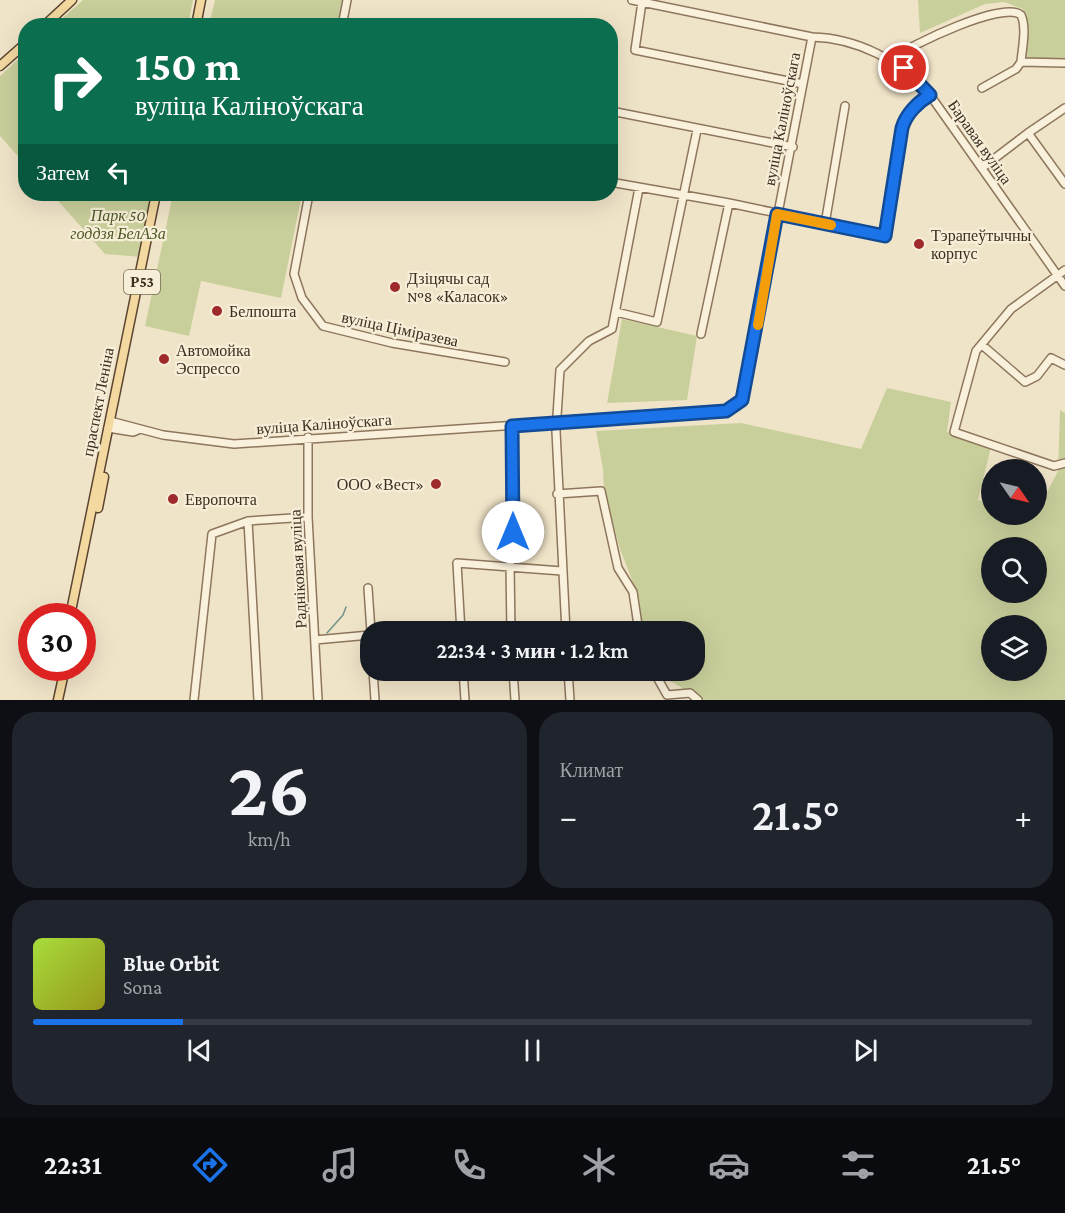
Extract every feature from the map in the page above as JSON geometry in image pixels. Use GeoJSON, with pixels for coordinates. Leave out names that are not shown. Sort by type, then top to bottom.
{"type":"FeatureCollection","features":[{"type":"Feature","properties":{"kind":"main road"},"geometry":{"type":"LineString","coordinates":[[53,18],[72,0]]}},
{"type":"Feature","properties":{"kind":"main road"},"geometry":{"type":"LineString","coordinates":[[193,18],[196,0]]}},
{"type":"Feature","properties":{"kind":"main road"},"geometry":{"type":"LineString","coordinates":[[198,18],[201,0]]}},
{"type":"Feature","properties":{"kind":"main road"},"geometry":{"type":"LineString","coordinates":[[1,62],[18,49]]}},
{"type":"Feature","properties":{"kind":"main road","name":"праспект Леніна"},"geometry":{"type":"LineString","coordinates":[[78,603],[157,201]]}},
{"type":"Feature","properties":{"kind":"main road","name":"праспект Леніна"},"geometry":{"type":"LineString","coordinates":[[73,603],[112,425]]}},
{"type":"Feature","properties":{"kind":"main road"},"geometry":{"type":"LineString","coordinates":[[53,700],[57,681]]}},
{"type":"Feature","properties":{"kind":"main road"},"geometry":{"type":"LineString","coordinates":[[58,700],[62,681]]}},
{"type":"Feature","properties":{"kind":"street"},"geometry":{"type":"LineString","coordinates":[[344,18],[347,0]]}},
{"type":"Feature","properties":{"kind":"street","name":"Баравая вуліца"},"geometry":{"type":"LineString","coordinates":[[632,0],[812,38],[824,38],[891,59],[916,77],[930,95],[1065,286]]}},
{"type":"Feature","properties":{"kind":"street"},"geometry":{"type":"LineString","coordinates":[[642,2],[635,50],[802,84]]}},
{"type":"Feature","properties":{"kind":"street"},"geometry":{"type":"LineString","coordinates":[[982,88],[1016,69],[1021,62],[1023,22],[1021,14],[1012,6],[992,5]]}},
{"type":"Feature","properties":{"kind":"street"},"geometry":{"type":"LineString","coordinates":[[891,59],[932,30],[966,14]]}},
{"type":"Feature","properties":{"kind":"street","name":"вуліца Каліноўскага"},"geometry":{"type":"LineString","coordinates":[[112,425],[221,444],[726,411],[735,407],[742,400],[777,214],[793,147],[802,84],[812,38]]}},
{"type":"Feature","properties":{"kind":"street"},"geometry":{"type":"LineString","coordinates":[[1021,62],[1065,63]]}},
{"type":"Feature","properties":{"kind":"street"},"geometry":{"type":"LineString","coordinates":[[618,184],[729,203],[885,236],[904,120],[921,101],[930,95]]}},
{"type":"Feature","properties":{"kind":"street"},"geometry":{"type":"LineString","coordinates":[[825,224],[846,106]]}},
{"type":"Feature","properties":{"kind":"street"},"geometry":{"type":"LineString","coordinates":[[982,168],[1065,108]]}},
{"type":"Feature","properties":{"kind":"street"},"geometry":{"type":"LineString","coordinates":[[618,112],[697,130],[793,147]]}},
{"type":"Feature","properties":{"kind":"street"},"geometry":{"type":"LineString","coordinates":[[616,312],[657,322],[697,130]]}},
{"type":"Feature","properties":{"kind":"street"},"geometry":{"type":"LineString","coordinates":[[1028,133],[1062,176],[1065,184]]}},
{"type":"Feature","properties":{"kind":"street"},"geometry":{"type":"LineString","coordinates":[[565,621],[555,421],[560,370],[589,341],[612,329],[639,188]]}},
{"type":"Feature","properties":{"kind":"street","name":"вуліца Ціміразева"},"geometry":{"type":"LineString","coordinates":[[308,201],[294,274],[302,298],[323,326],[392,343],[505,362]]}},
{"type":"Feature","properties":{"kind":"street"},"geometry":{"type":"LineString","coordinates":[[701,334],[729,203]]}},
{"type":"Feature","properties":{"kind":"street"},"geometry":{"type":"LineString","coordinates":[[1065,270],[1011,309],[982,345],[970,367],[954,432],[1054,466],[1065,463]]}},
{"type":"Feature","properties":{"kind":"street"},"geometry":{"type":"LineString","coordinates":[[982,345],[1025,382],[1037,376],[1051,358],[1065,365]]}},
{"type":"Feature","properties":{"kind":"street"},"geometry":{"type":"LineString","coordinates":[[508,551],[513,532],[512,426]]}},
{"type":"Feature","properties":{"kind":"street","name":"Радніковая вуліца"},"geometry":{"type":"LineString","coordinates":[[308,437],[308,517],[318,700]]}},
{"type":"Feature","properties":{"kind":"street"},"geometry":{"type":"LineString","coordinates":[[557,494],[601,491],[618,568],[633,592],[637,621]]}},
{"type":"Feature","properties":{"kind":"street"},"geometry":{"type":"LineString","coordinates":[[194,700],[212,534],[248,521],[308,517]]}},
{"type":"Feature","properties":{"kind":"street"},"geometry":{"type":"LineString","coordinates":[[248,521],[258,700]]}},
{"type":"Feature","properties":{"kind":"street"},"geometry":{"type":"LineString","coordinates":[[461,621],[458,562],[562,571]]}},
{"type":"Feature","properties":{"kind":"street"},"geometry":{"type":"LineString","coordinates":[[510,565],[511,621]]}},
{"type":"Feature","properties":{"kind":"street"},"geometry":{"type":"LineString","coordinates":[[368,588],[370,621]]}},
{"type":"Feature","properties":{"kind":"street"},"geometry":{"type":"LineString","coordinates":[[315,640],[360,634]]}},
{"type":"Feature","properties":{"kind":"street"},"geometry":{"type":"LineString","coordinates":[[374,681],[375,700]]}},
{"type":"Feature","properties":{"kind":"street"},"geometry":{"type":"LineString","coordinates":[[464,681],[465,700]]}},
{"type":"Feature","properties":{"kind":"street"},"geometry":{"type":"LineString","coordinates":[[514,681],[515,700]]}},
{"type":"Feature","properties":{"kind":"street"},"geometry":{"type":"LineString","coordinates":[[569,681],[570,700]]}},
{"type":"Feature","properties":{"kind":"street"},"geometry":{"type":"LineString","coordinates":[[659,681],[667,695],[690,693],[698,700]]}},
{"type":"Feature","properties":{"kind":"green space"},"geometry":{"type":"Polygon","coordinates":[[[83,0],[193,0],[189,18],[63,18],[83,0]]]}},
{"type":"Feature","properties":{"kind":"green space"},"geometry":{"type":"Polygon","coordinates":[[[215,0],[343,0],[339,18],[211,18],[215,0]]]}},
{"type":"Feature","properties":{"kind":"green space"},"geometry":{"type":"Polygon","coordinates":[[[918,0],[1065,0],[1065,62],[1027,59],[1023,9],[1004,2],[985,4],[920,33],[918,0]]]}},
{"type":"Feature","properties":{"kind":"green space"},"geometry":{"type":"Polygon","coordinates":[[[18,59],[18,156],[0,136],[0,76],[18,59]]]}},
{"type":"Feature","properties":{"kind":"green space","name":"Парк 50 годдзя БелАЗа"},"geometry":{"type":"Polygon","coordinates":[[[58,201],[154,201],[142,257],[105,254],[58,201]]]}},
{"type":"Feature","properties":{"kind":"green space"},"geometry":{"type":"Polygon","coordinates":[[[172,201],[301,201],[281,298],[201,281],[189,336],[145,326],[172,201]]]}},
{"type":"Feature","properties":{"kind":"green space"},"geometry":{"type":"Polygon","coordinates":[[[622,319],[697,336],[687,400],[607,403],[622,319]]]}},
{"type":"Feature","properties":{"kind":"green space"},"geometry":{"type":"Polygon","coordinates":[[[887,388],[951,402],[947,432],[991,447],[988,459],[981,459],[981,488],[978,500],[981,501],[981,525],[1047,525],[1047,492],[1058,471],[1060,410],[1065,413],[1065,700],[704,700],[670,681],[705,681],[705,621],[642,621],[639,598],[620,549],[604,490],[603,469],[596,431],[741,423],[861,449],[887,388]]]}},
{"type":"Feature","properties":{"kind":"waterway"},"geometry":{"type":"LineString","coordinates":[[327,633],[343,615],[346,607]]}},
{"type":"Feature","properties":{"kind":"slow traffic"},"geometry":{"type":"LineString","coordinates":[[758,325],[777,214],[831,225]]}},
{"type":"Feature","properties":{"kind":"place","name":"Тэрапеўтычны корпус"},"geometry":{"type":"Point","coordinates":[919,244]}},
{"type":"Feature","properties":{"kind":"place","name":"Дзіцячы сад №8 «Каласок»"},"geometry":{"type":"Point","coordinates":[395,287]}},
{"type":"Feature","properties":{"kind":"place","name":"Белпошта"},"geometry":{"type":"Point","coordinates":[217,311]}},
{"type":"Feature","properties":{"kind":"place","name":"Автомойка Эспрессо"},"geometry":{"type":"Point","coordinates":[164,359]}},
{"type":"Feature","properties":{"kind":"place","name":"ООО «Вест»"},"geometry":{"type":"Point","coordinates":[436,484]}},
{"type":"Feature","properties":{"kind":"place","name":"Европочта"},"geometry":{"type":"Point","coordinates":[173,499]}},
{"type":"Feature","properties":{"kind":"route"},"geometry":{"type":"LineString","coordinates":[[513,532],[512,426],[555,421],[726,411],[735,407],[742,400],[761,310],[777,214],[885,236],[904,120],[921,101],[930,95],[916,77],[904,68]]}}]}
